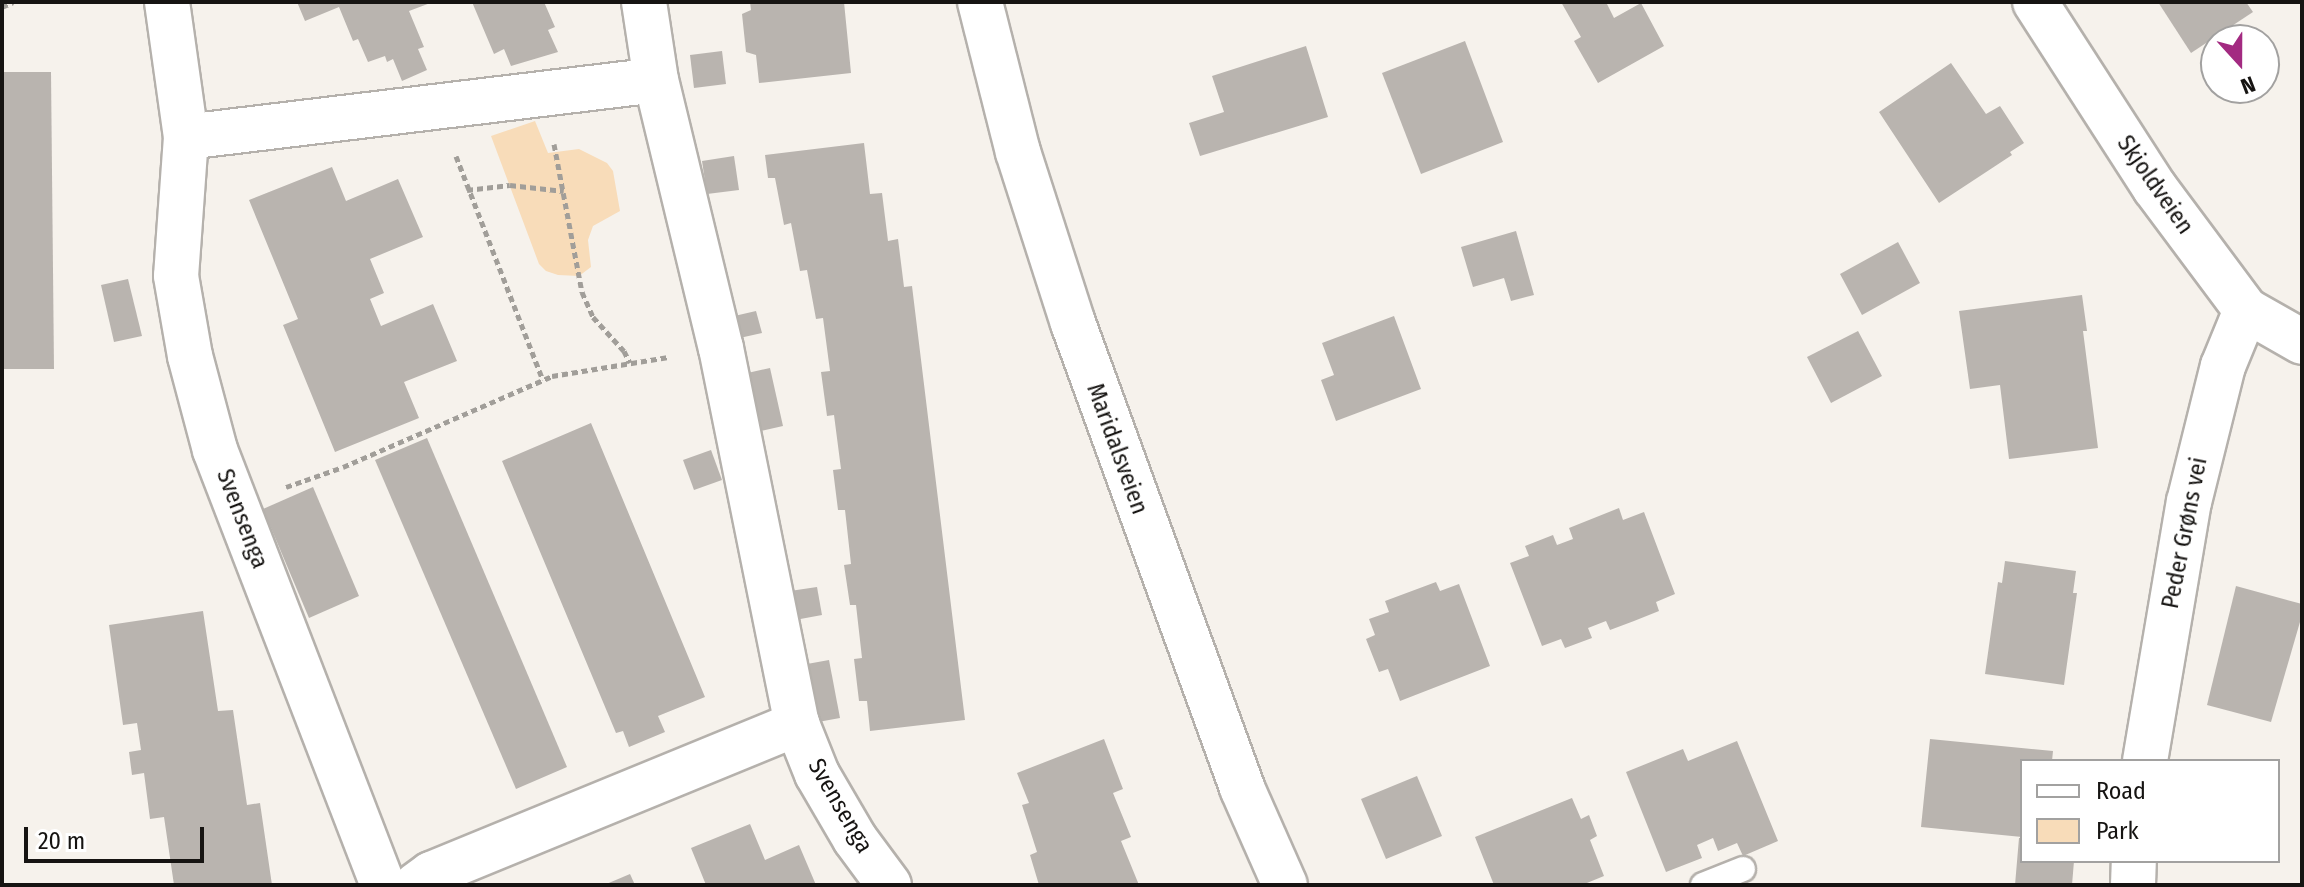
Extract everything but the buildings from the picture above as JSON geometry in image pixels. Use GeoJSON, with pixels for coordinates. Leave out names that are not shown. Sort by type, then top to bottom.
{"type":"FeatureCollection","features":[{"type":"Feature","properties":{"kind":"street","name":"Svensenga"},"geometry":{"type":"LineString","coordinates":[[167,2],[186,137],[176,276],[190,356],[215,450],[383,885]]}},
{"type":"Feature","properties":{"kind":"street","name":"Svensenga"},"geometry":{"type":"LineString","coordinates":[[644,2],[656,80],[721,348],[797,724],[817,774],[855,839],[889,885]]}},
{"type":"Feature","properties":{"kind":"street","name":"Maridalsveien"},"geometry":{"type":"LineString","coordinates":[[980,2],[1018,152],[1073,323],[1242,788],[1285,885]]}},
{"type":"Feature","properties":{"kind":"street","name":"Skjoldveien"},"geometry":{"type":"LineString","coordinates":[[2035,2],[2155,188],[2246,310],[2302,342]]}},
{"type":"Feature","properties":{"kind":"street"},"geometry":{"type":"LineString","coordinates":[[186,137],[656,80]]}},
{"type":"Feature","properties":{"kind":"street","name":"Peder Grøns vei"},"geometry":{"type":"LineString","coordinates":[[2145,759],[2189,502],[2223,366],[2246,310]]}},
{"type":"Feature","properties":{"kind":"street"},"geometry":{"type":"LineString","coordinates":[[416,885],[442,870],[797,724]]}},
{"type":"Feature","properties":{"kind":"street"},"geometry":{"type":"LineString","coordinates":[[2133,885],[2134,863]]}},
{"type":"Feature","properties":{"kind":"lane"},"geometry":{"type":"LineString","coordinates":[[1703,885],[1743,869]]}},
{"type":"Feature","properties":{"kind":"path"},"geometry":{"type":"LineString","coordinates":[[2,7],[13,2]]}},
{"type":"Feature","properties":{"kind":"path"},"geometry":{"type":"LineString","coordinates":[[439,106],[467,190],[543,380]]}},
{"type":"Feature","properties":{"kind":"path"},"geometry":{"type":"LineString","coordinates":[[553,141],[582,292],[593,317],[624,351],[630,363]]}},
{"type":"Feature","properties":{"kind":"path"},"geometry":{"type":"LineString","coordinates":[[467,190],[510,185],[564,191]]}},
{"type":"Feature","properties":{"kind":"path"},"geometry":{"type":"LineString","coordinates":[[285,487],[343,467],[543,380],[721,348]]}},
{"type":"Feature","properties":{"kind":"green space"},"geometry":{"type":"Polygon","coordinates":[[[535,121],[548,153],[579,149],[607,163],[613,171],[620,211],[593,226],[588,240],[591,267],[579,276],[558,275],[546,271],[539,264],[491,136],[535,121]]]}}]}
